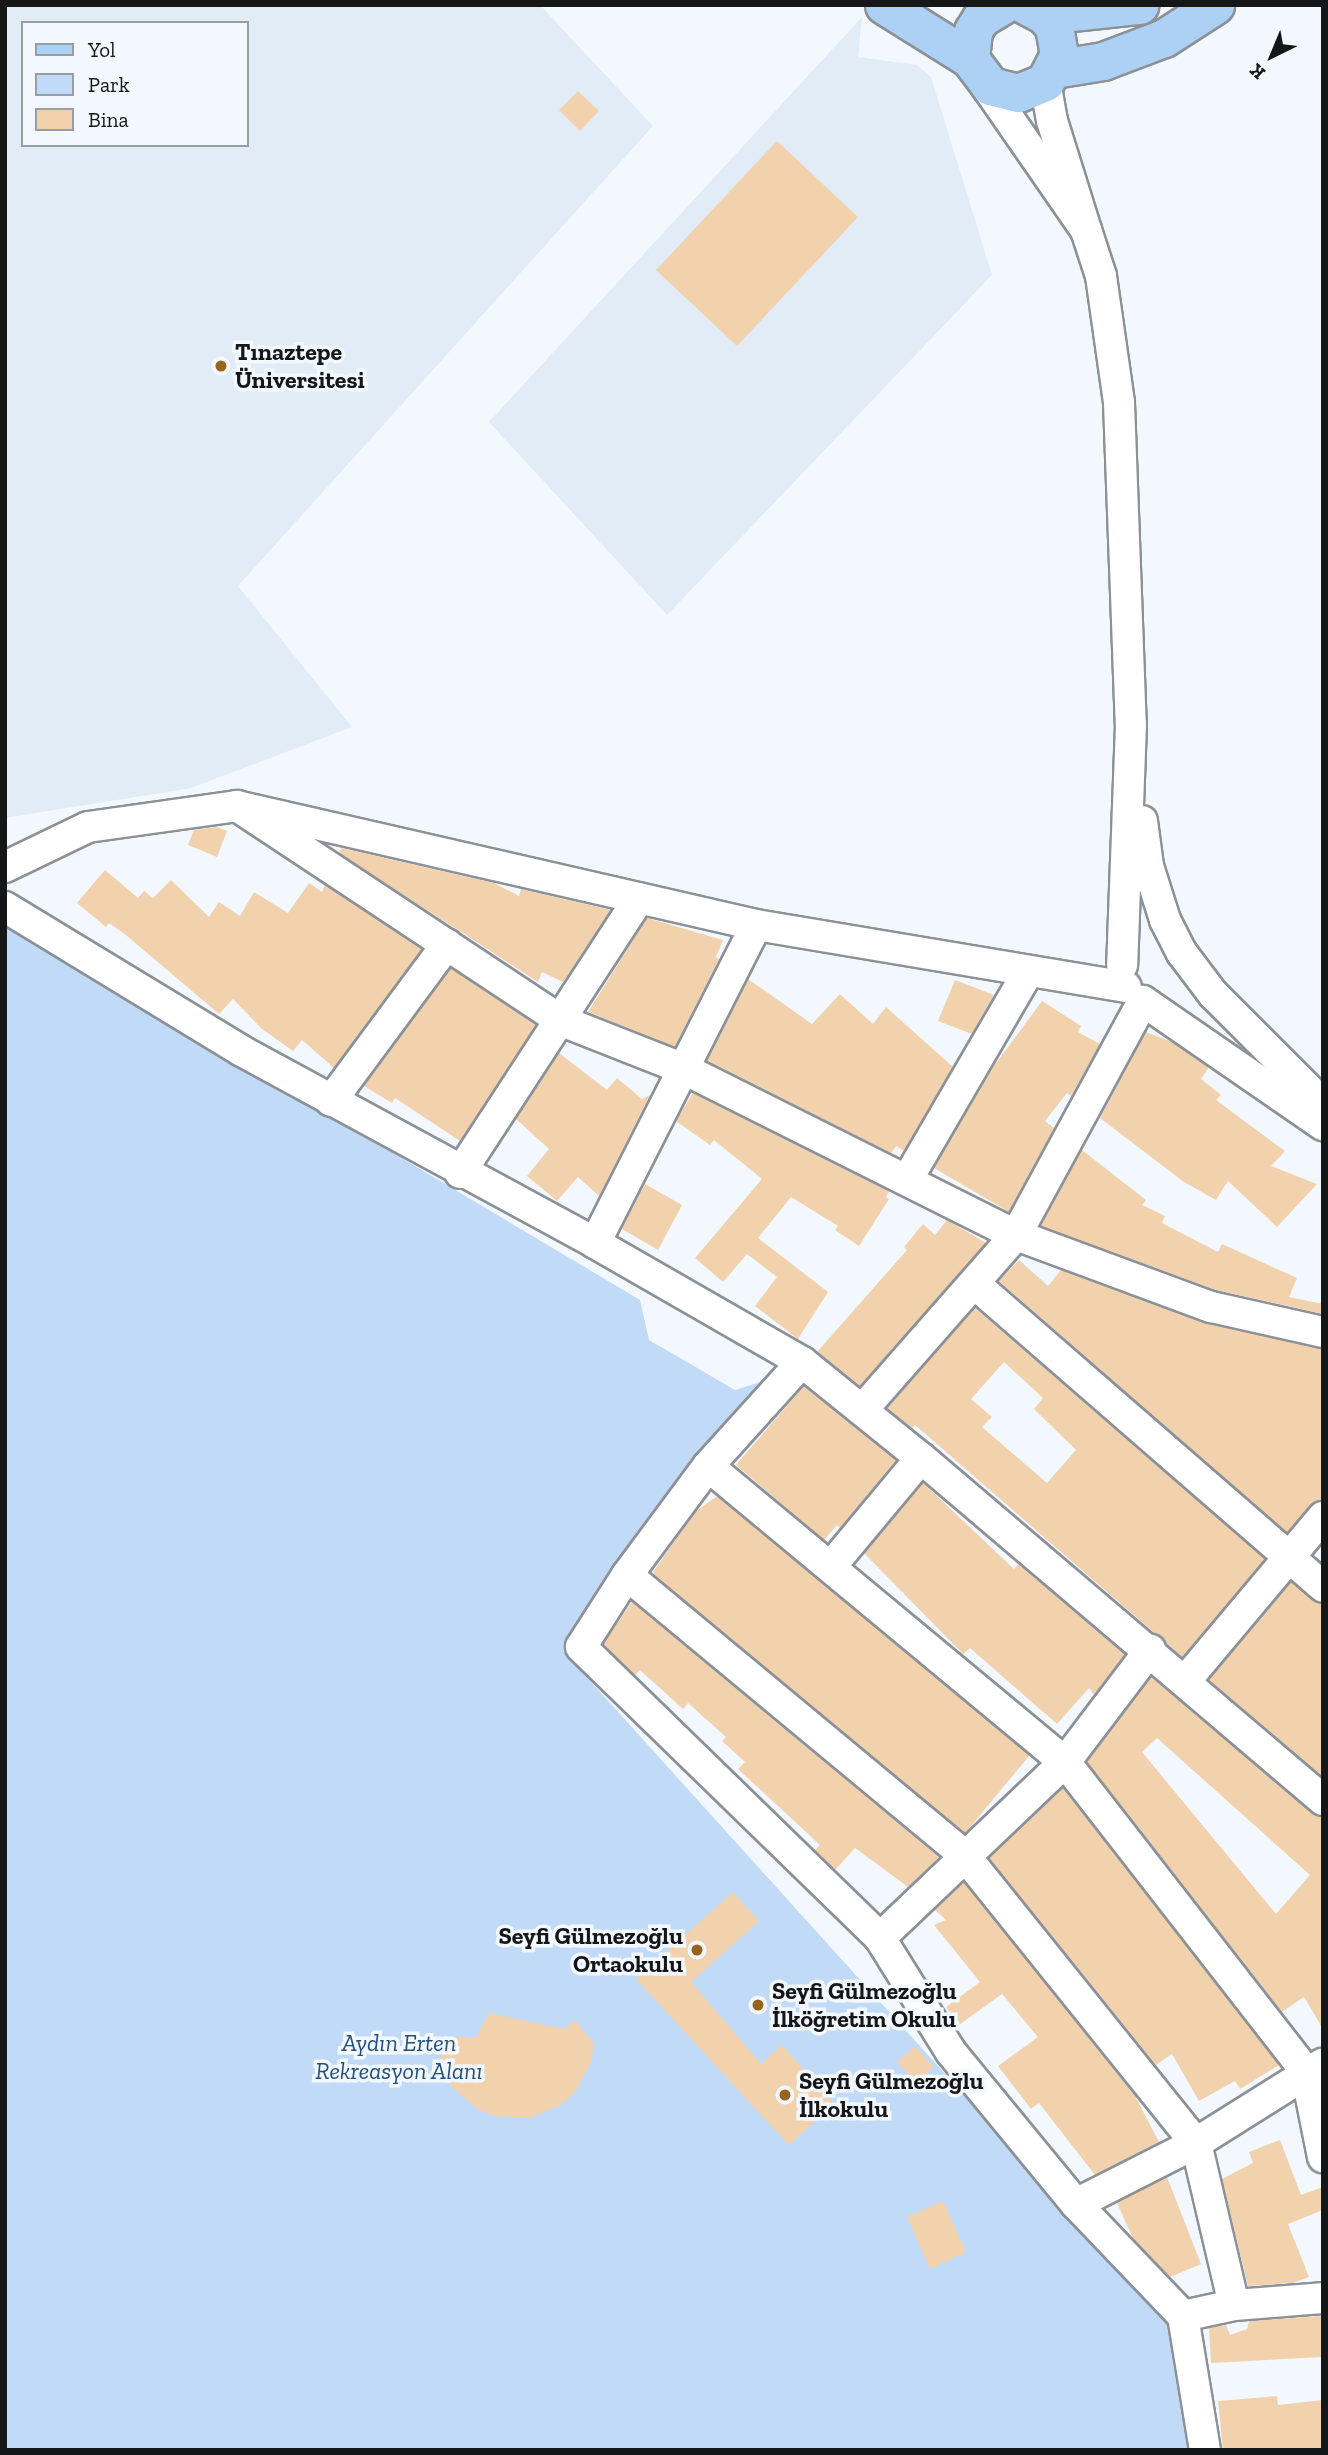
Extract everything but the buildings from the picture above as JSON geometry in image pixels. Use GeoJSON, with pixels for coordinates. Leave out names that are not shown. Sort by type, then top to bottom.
{"type":"FeatureCollection","features":[{"type":"Feature","properties":{"kind":"main road"},"geometry":{"type":"LineString","coordinates":[[884,5],[975,68],[1004,92],[1032,90],[1050,76],[1103,61],[1164,37],[1215,5]]}},
{"type":"Feature","properties":{"kind":"main road"},"geometry":{"type":"LineString","coordinates":[[975,68],[973,31],[981,18],[1003,5]]}},
{"type":"Feature","properties":{"kind":"main road"},"geometry":{"type":"LineString","coordinates":[[1035,10],[1139,5]]}},
{"type":"Feature","properties":{"kind":"main road"},"geometry":{"type":"LineString","coordinates":[[1035,10],[1059,41],[1050,76]]}},
{"type":"Feature","properties":{"kind":"street"},"geometry":{"type":"LineString","coordinates":[[975,68],[1086,230]]}},
{"type":"Feature","properties":{"kind":"street"},"geometry":{"type":"LineString","coordinates":[[1050,76],[1052,121],[1101,276],[1119,403],[1131,724],[1131,984]]}},
{"type":"Feature","properties":{"kind":"street"},"geometry":{"type":"LineString","coordinates":[[1131,724],[1147,866],[1164,920],[1182,953],[1213,993],[1323,1104]]}},
{"type":"Feature","properties":{"kind":"street"},"geometry":{"type":"LineString","coordinates":[[236,806],[562,1021],[684,1069],[1016,1235],[1211,1307],[1323,1332]]}},
{"type":"Feature","properties":{"kind":"street"},"geometry":{"type":"LineString","coordinates":[[5,867],[88,827],[236,806],[756,925],[1028,972],[1131,984],[1163,1002],[1180,991],[1187,972],[1182,953],[1164,940],[1143,940],[1133,946],[1131,984],[1016,1235],[975,1285],[863,1409]]}},
{"type":"Feature","properties":{"kind":"street"},"geometry":{"type":"LineString","coordinates":[[460,1173],[562,1021],[639,898]]}},
{"type":"Feature","properties":{"kind":"street"},"geometry":{"type":"LineString","coordinates":[[5,907],[331,1101],[460,1173],[595,1243],[802,1363],[863,1409],[1186,1680],[1323,1800]]}},
{"type":"Feature","properties":{"kind":"street"},"geometry":{"type":"LineString","coordinates":[[595,1243],[756,925]]}},
{"type":"Feature","properties":{"kind":"street"},"geometry":{"type":"LineString","coordinates":[[331,1101],[447,944]]}},
{"type":"Feature","properties":{"kind":"street"},"geometry":{"type":"LineString","coordinates":[[907,1180],[1028,972]]}},
{"type":"Feature","properties":{"kind":"street"},"geometry":{"type":"LineString","coordinates":[[1131,984],[1323,1125]]}},
{"type":"Feature","properties":{"kind":"street"},"geometry":{"type":"LineString","coordinates":[[975,1285],[1323,1587]]}},
{"type":"Feature","properties":{"kind":"street"},"geometry":{"type":"LineString","coordinates":[[802,1363],[709,1466],[627,1575],[581,1647],[880,1938],[951,2052],[1076,2204],[1183,2316],[1205,2450]]}},
{"type":"Feature","properties":{"kind":"street"},"geometry":{"type":"LineString","coordinates":[[832,1565],[921,1458]]}},
{"type":"Feature","properties":{"kind":"street"},"geometry":{"type":"LineString","coordinates":[[709,1466],[832,1565],[1065,1762],[1315,2068],[1323,2157]]}},
{"type":"Feature","properties":{"kind":"street"},"geometry":{"type":"LineString","coordinates":[[1186,1680],[1288,1555],[1323,1517]]}},
{"type":"Feature","properties":{"kind":"street"},"geometry":{"type":"LineString","coordinates":[[627,1575],[965,1856],[1196,2143],[1234,2305]]}},
{"type":"Feature","properties":{"kind":"street"},"geometry":{"type":"LineString","coordinates":[[880,1938],[1065,1762],[1150,1650]]}},
{"type":"Feature","properties":{"kind":"street"},"geometry":{"type":"LineString","coordinates":[[1076,2204],[1196,2143],[1315,2068]]}},
{"type":"Feature","properties":{"kind":"street"},"geometry":{"type":"LineString","coordinates":[[1183,2316],[1234,2305],[1323,2298]]}},
{"type":"Feature","properties":{"kind":"shaded area","name":"Tınaztepe Üniversitesi"},"geometry":{"type":"Polygon","coordinates":[[[5,5],[540,5],[653,126],[238,586],[352,727],[191,788],[5,818],[5,5]]]}},
{"type":"Feature","properties":{"kind":"shaded area"},"geometry":{"type":"Polygon","coordinates":[[[862,17],[858,57],[917,65],[931,77],[992,275],[667,615],[489,422],[862,17]]]}},
{"type":"Feature","properties":{"kind":"green space","name":"Aydın Erten Rekreasyon Alanı"},"geometry":{"type":"Polygon","coordinates":[[[5,922],[640,1300],[649,1340],[735,1390],[773,1378],[563,1651],[1171,2324],[1188,2450],[5,2450],[5,922]]]}},
{"type":"Feature","properties":{"kind":"place","name":"Tınaztepe Üniversitesi"},"geometry":{"type":"Point","coordinates":[221,366]}},
{"type":"Feature","properties":{"kind":"place","name":"Seyfi Gülmezoğlu Ortaokulu"},"geometry":{"type":"Point","coordinates":[697,1950]}},
{"type":"Feature","properties":{"kind":"place","name":"Seyfi Gülmezoğlu İlköğretim Okulu"},"geometry":{"type":"Point","coordinates":[758,2005]}},
{"type":"Feature","properties":{"kind":"place","name":"Seyfi Gülmezoğlu İlkokulu"},"geometry":{"type":"Point","coordinates":[785,2095]}}]}
